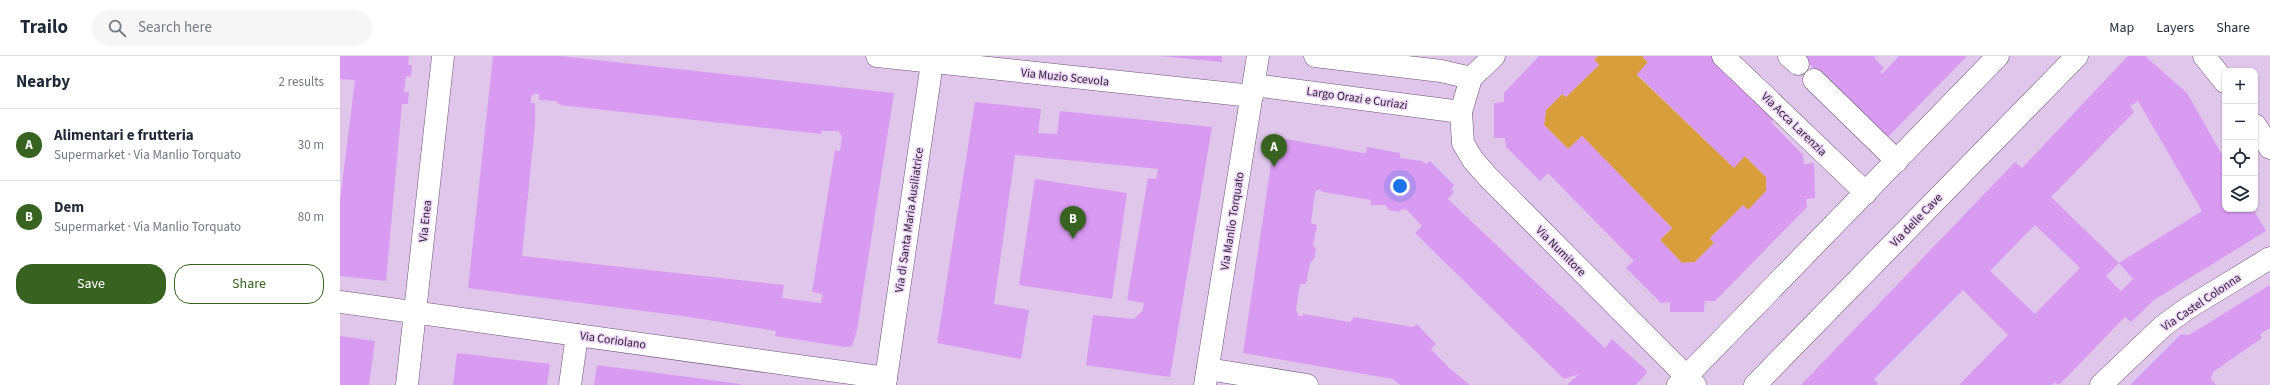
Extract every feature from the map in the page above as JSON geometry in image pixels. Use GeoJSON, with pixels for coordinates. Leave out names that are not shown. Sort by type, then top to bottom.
{"type":"FeatureCollection","features":[{"type":"Feature","properties":{"kind":"street","name":"Via Enea"},"geometry":{"type":"LineString","coordinates":[[407,385],[443,56]]}},
{"type":"Feature","properties":{"kind":"street","name":"Via Muzio Scevola"},"geometry":{"type":"LineString","coordinates":[[877,56],[932,59],[1253,91]]}},
{"type":"Feature","properties":{"kind":"street","name":"Via Manlio Torquato"},"geometry":{"type":"LineString","coordinates":[[1206,377],[1258,56]]}},
{"type":"Feature","properties":{"kind":"street"},"geometry":{"type":"LineString","coordinates":[[1315,56],[1430,70],[1471,78],[1494,56]]}},
{"type":"Feature","properties":{"kind":"street","name":"Via Acca Larenzia"},"geometry":{"type":"LineString","coordinates":[[1723,56],[1866,193]]}},
{"type":"Feature","properties":{"kind":"street"},"geometry":{"type":"LineString","coordinates":[[1687,382],[1998,56]]}},
{"type":"Feature","properties":{"kind":"street","name":"Via delle Cave"},"geometry":{"type":"LineString","coordinates":[[1755,385],[2076,56]]}},
{"type":"Feature","properties":{"kind":"street"},"geometry":{"type":"LineString","coordinates":[[2204,56],[2222,78]]}},
{"type":"Feature","properties":{"kind":"street","name":"Via di Santa Maria Ausiliatrice"},"geometry":{"type":"LineString","coordinates":[[886,382],[932,59]]}},
{"type":"Feature","properties":{"kind":"street","name":"Via Numitore"},"geometry":{"type":"LineString","coordinates":[[1471,78],[1461,112],[1461,135],[1474,160],[1687,382]]}},
{"type":"Feature","properties":{"kind":"street"},"geometry":{"type":"LineString","coordinates":[[1814,80],[1897,161]]}},
{"type":"Feature","properties":{"kind":"street","name":"Largo Orazi e Curiazi"},"geometry":{"type":"LineString","coordinates":[[1253,91],[1461,112]]}},
{"type":"Feature","properties":{"kind":"street"},"geometry":{"type":"LineString","coordinates":[[2258,130],[2270,148]]}},
{"type":"Feature","properties":{"kind":"street","name":"Via Castel Colonna"},"geometry":{"type":"LineString","coordinates":[[2101,385],[2163,326],[2188,308],[2270,258]]}},
{"type":"Feature","properties":{"kind":"street","name":"Via Coriolano"},"geometry":{"type":"LineString","coordinates":[[340,302],[415,311],[886,382]]}},
{"type":"Feature","properties":{"kind":"street"},"geometry":{"type":"LineString","coordinates":[[570,385],[577,335]]}},
{"type":"Feature","properties":{"kind":"street"},"geometry":{"type":"LineString","coordinates":[[1206,377],[1307,385]]}},
{"type":"Feature","properties":{"kind":"shaded area"},"geometry":{"type":"Polygon","coordinates":[[[1598,56],[1642,56],[1648,62],[1637,75],[1733,167],[1745,156],[1766,177],[1766,191],[1748,210],[1743,206],[1710,238],[1714,243],[1695,262],[1682,263],[1660,240],[1672,228],[1582,136],[1568,149],[1544,125],[1546,110],[1562,94],[1566,97],[1599,65],[1594,59],[1598,56]]]}},
{"type":"Feature","properties":{"kind":"building"},"geometry":{"type":"Polygon","coordinates":[[[340,56],[409,56],[408,65],[412,65],[411,77],[406,76],[404,92],[409,92],[408,104],[402,104],[386,281],[340,276],[340,201],[355,80],[340,79],[340,56]]]}},
{"type":"Feature","properties":{"kind":"building"},"geometry":{"type":"Polygon","coordinates":[[[493,56],[560,56],[894,93],[857,330],[852,346],[845,347],[775,336],[776,331],[689,317],[468,288],[493,56]],[[534,94],[531,97],[531,103],[535,103],[535,124],[522,256],[784,285],[782,298],[821,303],[823,294],[812,292],[835,150],[840,151],[842,136],[838,131],[821,131],[821,134],[560,105],[556,101],[539,100],[539,94],[534,94]]]}},
{"type":"Feature","properties":{"kind":"building"},"geometry":{"type":"Polygon","coordinates":[[[1160,56],[1222,56],[1222,62],[1160,56]]]}},
{"type":"Feature","properties":{"kind":"building"},"geometry":{"type":"Polygon","coordinates":[[[1539,56],[1598,56],[1594,59],[1599,65],[1566,97],[1562,94],[1546,110],[1544,125],[1568,149],[1582,136],[1672,228],[1660,240],[1682,263],[1695,262],[1714,243],[1710,238],[1743,205],[1748,210],[1766,191],[1766,177],[1745,156],[1734,168],[1637,74],[1648,62],[1642,56],[1714,56],[1775,117],[1771,122],[1803,155],[1804,164],[1814,163],[1815,198],[1806,199],[1807,207],[1715,301],[1705,301],[1704,312],[1670,312],[1670,302],[1661,303],[1626,268],[1634,261],[1548,173],[1540,181],[1506,147],[1505,138],[1494,138],[1494,103],[1504,102],[1504,93],[1539,56]]]}},
{"type":"Feature","properties":{"kind":"building"},"geometry":{"type":"Polygon","coordinates":[[[1801,56],[1877,56],[1874,58],[1884,68],[1880,72],[1882,74],[1899,56],[1967,56],[1886,139],[1801,56]]]}},
{"type":"Feature","properties":{"kind":"building"},"geometry":{"type":"Polygon","coordinates":[[[2128,56],[2145,56],[2187,93],[2222,155],[2222,212],[2255,212],[2266,231],[2154,300],[2131,322],[2125,317],[2059,385],[2055,382],[2052,385],[1959,385],[2008,335],[1963,290],[1874,379],[1878,383],[1877,385],[1801,385],[2015,162],[2022,168],[2128,56]],[[2138,101],[2130,106],[2134,112],[2051,197],[2119,263],[2202,211],[2138,101]],[[2035,225],[1990,271],[2035,314],[2080,268],[2035,225]],[[2119,263],[2106,276],[2121,291],[2133,279],[2119,263]]]}},
{"type":"Feature","properties":{"kind":"building"},"geometry":{"type":"Polygon","coordinates":[[[975,102],[1041,109],[1038,133],[1057,134],[1060,111],[1212,127],[1170,377],[1086,365],[1093,315],[1134,319],[1142,311],[1144,303],[1127,300],[1148,178],[1156,179],[1158,169],[1015,155],[994,304],[1029,310],[1021,359],[937,343],[975,102]]]}},
{"type":"Feature","properties":{"kind":"building"},"geometry":{"type":"Polygon","coordinates":[[[1275,137],[1363,153],[1366,153],[1367,147],[1400,153],[1400,158],[1422,161],[1426,164],[1430,161],[1454,185],[1451,189],[1454,192],[1448,199],[1605,348],[1612,339],[1647,371],[1645,375],[1636,385],[1567,385],[1579,374],[1564,379],[1415,233],[1422,226],[1407,210],[1402,209],[1399,212],[1389,210],[1385,205],[1370,205],[1371,200],[1323,192],[1319,189],[1315,192],[1311,223],[1317,225],[1313,245],[1316,249],[1314,259],[1310,263],[1306,284],[1300,284],[1296,310],[1299,316],[1303,316],[1303,314],[1350,322],[1354,317],[1413,327],[1417,324],[1436,344],[1431,349],[1449,368],[1470,385],[1400,385],[1393,379],[1243,353],[1275,137]]]}},
{"type":"Feature","properties":{"kind":"building"},"geometry":{"type":"Polygon","coordinates":[[[1035,179],[1127,193],[1112,299],[1019,285],[1035,179]]]}},
{"type":"Feature","properties":{"kind":"building"},"geometry":{"type":"Polygon","coordinates":[[[2270,285],[2270,328],[2260,334],[2262,338],[2213,372],[2211,379],[2216,385],[2130,385],[2181,334],[2189,335],[2270,285]]]}},
{"type":"Feature","properties":{"kind":"building"},"geometry":{"type":"Polygon","coordinates":[[[340,336],[375,341],[369,385],[340,385],[340,336]]]}},
{"type":"Feature","properties":{"kind":"building"},"geometry":{"type":"Polygon","coordinates":[[[457,353],[550,364],[547,385],[453,385],[457,353]]]}},
{"type":"Feature","properties":{"kind":"building"},"geometry":{"type":"Polygon","coordinates":[[[597,365],[741,384],[741,385],[594,385],[597,365]]]}},
{"type":"Feature","properties":{"kind":"place","name":"Alimentari e frutteria"},"geometry":{"type":"Point","coordinates":[1274,167]}},
{"type":"Feature","properties":{"kind":"place","name":"Dem"},"geometry":{"type":"Point","coordinates":[1073,239]}}]}
